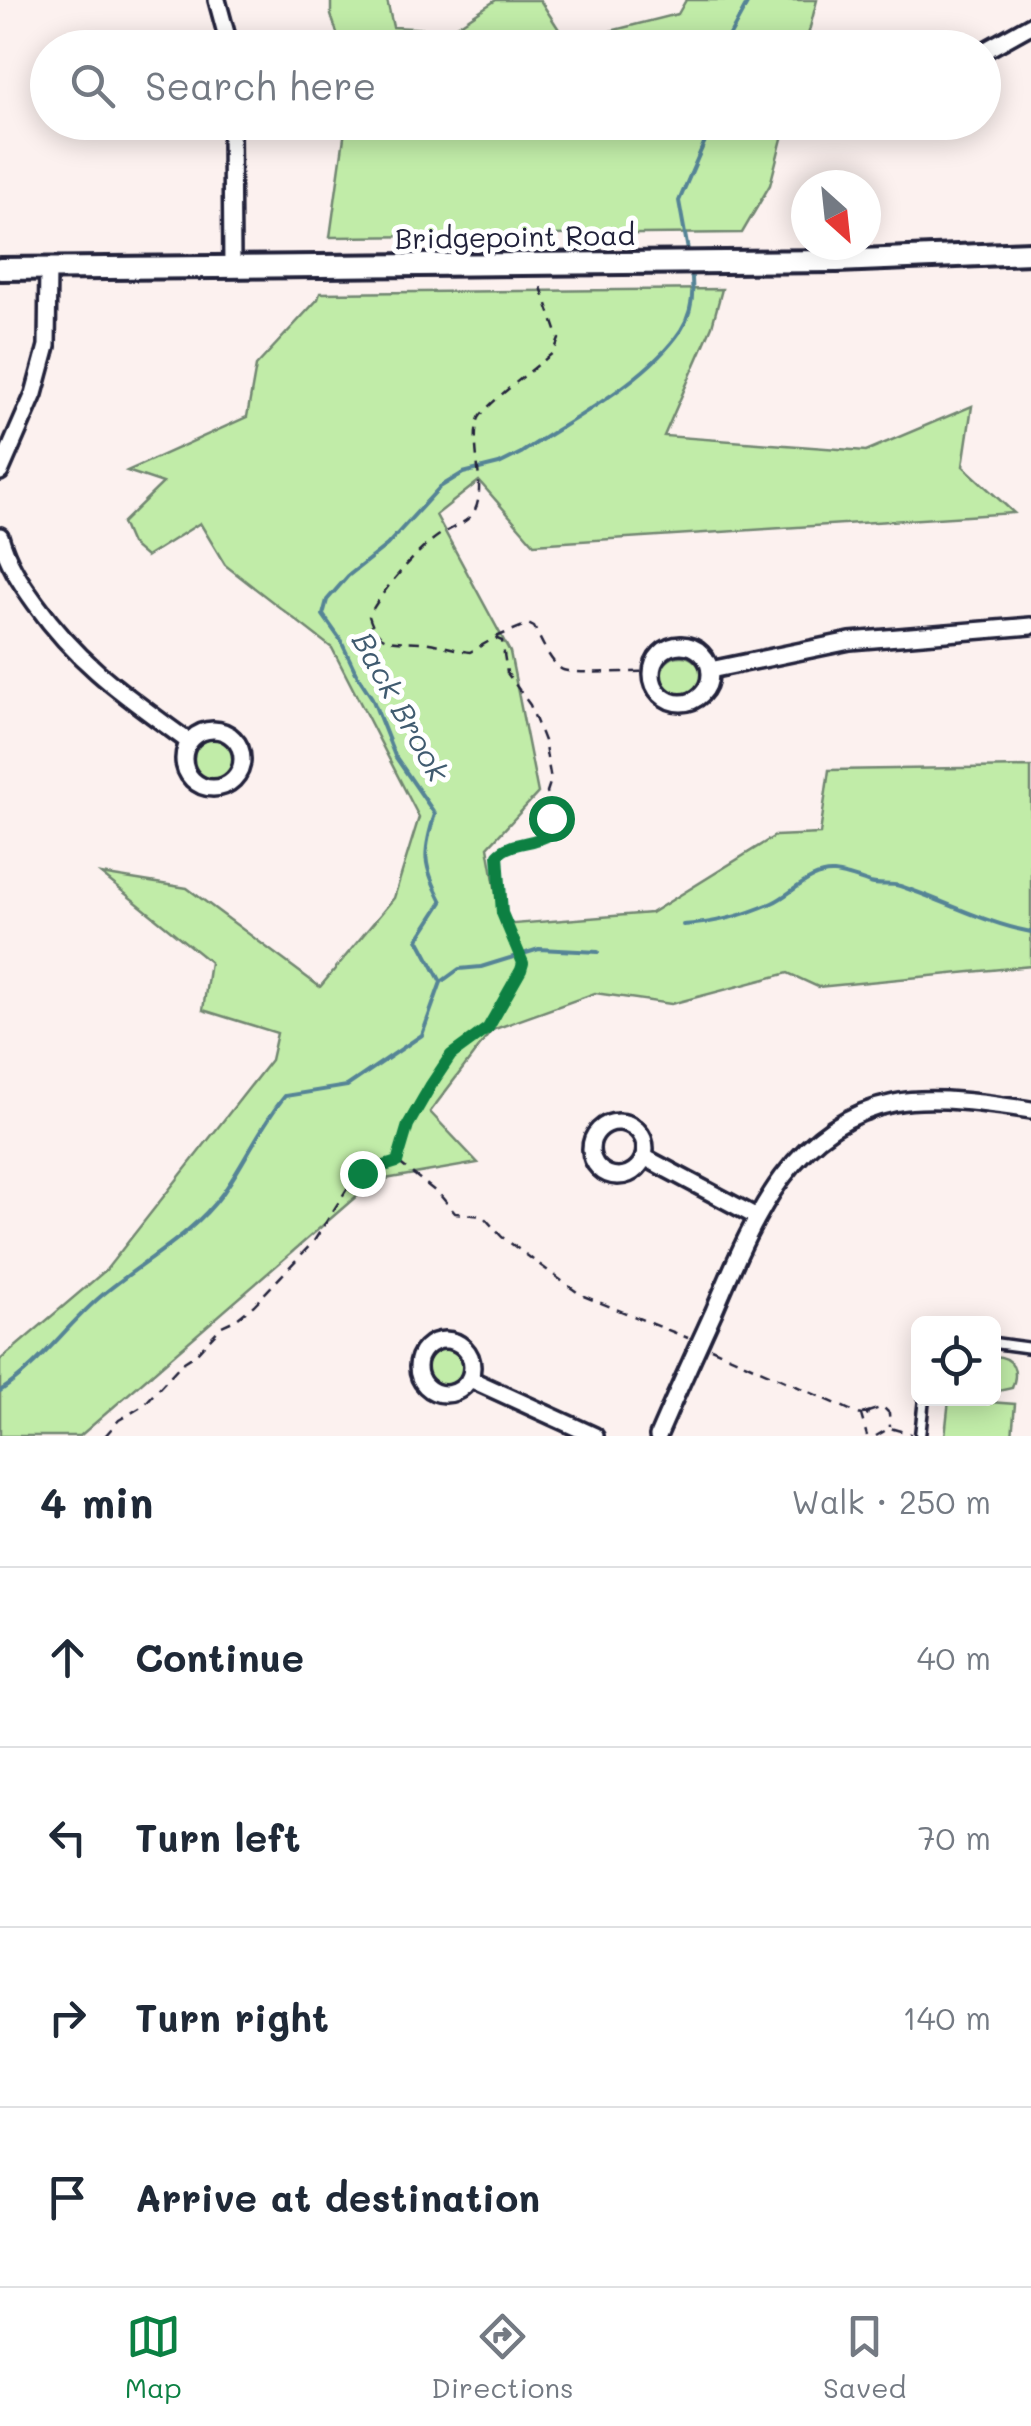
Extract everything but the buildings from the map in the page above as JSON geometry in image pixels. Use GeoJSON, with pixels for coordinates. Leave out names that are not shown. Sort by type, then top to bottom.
{"type":"FeatureCollection","features":[{"type":"Feature","properties":{"kind":"street"},"geometry":{"type":"LineString","coordinates":[[217,0],[225,30]]}},
{"type":"Feature","properties":{"kind":"street"},"geometry":{"type":"LineString","coordinates":[[1001,42],[1031,26]]}},
{"type":"Feature","properties":{"kind":"street"},"geometry":{"type":"LineString","coordinates":[[231,140],[232,267]]}},
{"type":"Feature","properties":{"kind":"street","name":"Bridgepoint Road"},"geometry":{"type":"LineString","coordinates":[[0,269],[704,262],[1031,253]]}},
{"type":"Feature","properties":{"kind":"street"},"geometry":{"type":"LineString","coordinates":[[0,472],[34,394],[47,346],[48,268]]}},
{"type":"Feature","properties":{"kind":"street"},"geometry":{"type":"LineString","coordinates":[[0,536],[16,576],[82,661],[119,693],[189,742]]}},
{"type":"Feature","properties":{"kind":"street"},"geometry":{"type":"LineString","coordinates":[[710,670],[850,641],[1031,626]]}},
{"type":"Feature","properties":{"kind":"street"},"geometry":{"type":"LineString","coordinates":[[676,645],[686,645],[702,654],[710,670],[706,690],[699,697],[680,703],[655,689],[651,672],[660,653],[676,645]]}},
{"type":"Feature","properties":{"kind":"street"},"geometry":{"type":"LineString","coordinates":[[658,1436],[756,1216],[794,1160],[819,1137],[858,1114],[894,1102],[1031,1110]]}},
{"type":"Feature","properties":{"kind":"street"},"geometry":{"type":"LineString","coordinates":[[644,1157],[756,1216]]}},
{"type":"Feature","properties":{"kind":"street"},"geometry":{"type":"LineString","coordinates":[[470,1379],[595,1436]]}},
{"type":"Feature","properties":{"kind":"lane"},"geometry":{"type":"LineString","coordinates":[[1001,1344],[1031,1348]]}},
{"type":"Feature","properties":{"kind":"lane"},"geometry":{"type":"LineString","coordinates":[[920,1436],[923,1406]]}},
{"type":"Feature","properties":{"kind":"path"},"geometry":{"type":"LineString","coordinates":[[541,287],[558,345],[480,417],[478,505],[471,515],[402,567],[397,581],[369,616],[378,636],[389,642],[421,642],[470,652],[528,624],[534,627],[556,666],[564,671],[651,672]]}},
{"type":"Feature","properties":{"kind":"path"},"geometry":{"type":"LineString","coordinates":[[397,1162],[408,1125],[451,1055],[488,1028],[518,981],[523,963],[502,913],[498,855],[510,846],[534,842],[550,834],[552,808],[547,792],[550,780],[544,741],[534,715],[507,673],[502,641],[495,638]]}},
{"type":"Feature","properties":{"kind":"path"},"geometry":{"type":"LineString","coordinates":[[397,1162],[440,1195],[455,1213],[483,1216],[502,1237],[581,1295],[691,1339]]}},
{"type":"Feature","properties":{"kind":"path"},"geometry":{"type":"LineString","coordinates":[[105,1436],[119,1420],[143,1406],[214,1333],[254,1305],[314,1241],[352,1181],[372,1168],[397,1162]]}},
{"type":"Feature","properties":{"kind":"path"},"geometry":{"type":"LineString","coordinates":[[710,1348],[861,1415],[867,1436]]}},
{"type":"Feature","properties":{"kind":"path"},"geometry":{"type":"LineString","coordinates":[[861,1415],[883,1407],[889,1413],[890,1428]]}},
{"type":"Feature","properties":{"kind":"path"},"geometry":{"type":"LineString","coordinates":[[864,1421],[868,1412]]}},
{"type":"Feature","properties":{"kind":"path"},"geometry":{"type":"LineString","coordinates":[[876,1436],[890,1428],[920,1436]]}},
{"type":"Feature","properties":{"kind":"green space"},"geometry":{"type":"Polygon","coordinates":[[[331,0],[387,0],[393,27],[451,30],[336,30],[331,0]]]}},
{"type":"Feature","properties":{"kind":"green space"},"geometry":{"type":"Polygon","coordinates":[[[496,0],[540,0],[559,30],[451,30],[496,0]]]}},
{"type":"Feature","properties":{"kind":"green space"},"geometry":{"type":"Polygon","coordinates":[[[686,0],[817,0],[809,30],[615,30],[678,14],[686,0]]]}},
{"type":"Feature","properties":{"kind":"green space"},"geometry":{"type":"Polygon","coordinates":[[[343,140],[782,140],[770,185],[742,233],[330,237],[343,140]]]}},
{"type":"Feature","properties":{"kind":"green space"},"geometry":{"type":"Polygon","coordinates":[[[722,289],[712,326],[664,436],[866,451],[972,406],[963,466],[1014,513],[534,544],[479,481],[436,515],[510,652],[538,793],[488,847],[502,925],[651,913],[775,836],[820,834],[829,770],[1031,767],[1031,966],[818,987],[788,973],[671,1004],[595,993],[492,1030],[430,1112],[478,1163],[374,1181],[80,1436],[0,1436],[0,1360],[106,1270],[271,1060],[277,1033],[203,1010],[210,962],[101,874],[187,888],[320,987],[394,898],[419,817],[332,648],[225,565],[200,523],[146,557],[131,544],[122,523],[163,483],[127,471],[247,417],[256,366],[320,293],[722,289]]]}},
{"type":"Feature","properties":{"kind":"green space"},"geometry":{"type":"Polygon","coordinates":[[[681,656],[695,662],[701,676],[695,690],[681,696],[667,690],[661,676],[667,662],[681,656]]]}},
{"type":"Feature","properties":{"kind":"green space"},"geometry":{"type":"Polygon","coordinates":[[[214,739],[228,745],[234,759],[228,773],[214,779],[200,773],[194,759],[200,745],[214,739]]]}},
{"type":"Feature","properties":{"kind":"green space"},"geometry":{"type":"Polygon","coordinates":[[[447,1347],[461,1354],[468,1368],[461,1382],[447,1389],[433,1382],[426,1368],[433,1354],[447,1347]]]}},
{"type":"Feature","properties":{"kind":"green space"},"geometry":{"type":"Polygon","coordinates":[[[1001,1358],[1013,1366],[1012,1388],[1001,1390],[1001,1358]]]}},
{"type":"Feature","properties":{"kind":"green space"},"geometry":{"type":"Polygon","coordinates":[[[1015,1404],[1012,1436],[945,1436],[948,1406],[1015,1404]]]}},
{"type":"Feature","properties":{"kind":"waterway","name":"Back Brook"},"geometry":{"type":"LineString","coordinates":[[733,30],[749,0]]}},
{"type":"Feature","properties":{"kind":"waterway","name":"Back Brook"},"geometry":{"type":"LineString","coordinates":[[689,256],[679,201],[705,140]]}},
{"type":"Feature","properties":{"kind":"waterway","name":"Back Brook"},"geometry":{"type":"LineString","coordinates":[[0,1391],[28,1370],[100,1297],[210,1209],[285,1096],[347,1086],[422,1035],[441,982],[418,939],[442,902],[426,859],[435,814],[395,756],[372,698],[323,615],[327,600],[348,576],[387,545],[440,487],[463,473],[499,464],[521,453],[649,366],[685,323],[692,301],[691,270]]}},
{"type":"Feature","properties":{"kind":"waterway"},"geometry":{"type":"LineString","coordinates":[[683,925],[750,912],[817,876],[834,873],[873,884],[900,886],[1031,932]]}},
{"type":"Feature","properties":{"kind":"waterway"},"geometry":{"type":"LineString","coordinates":[[441,982],[459,969],[481,967],[539,949],[598,952]]}},
{"type":"Feature","properties":{"kind":"route"},"geometry":{"type":"LineString","coordinates":[[362,1173],[397,1162],[408,1125],[451,1055],[488,1028],[518,981],[523,963],[502,913],[498,855],[510,846],[534,842],[550,834],[551,818]]}}]}
